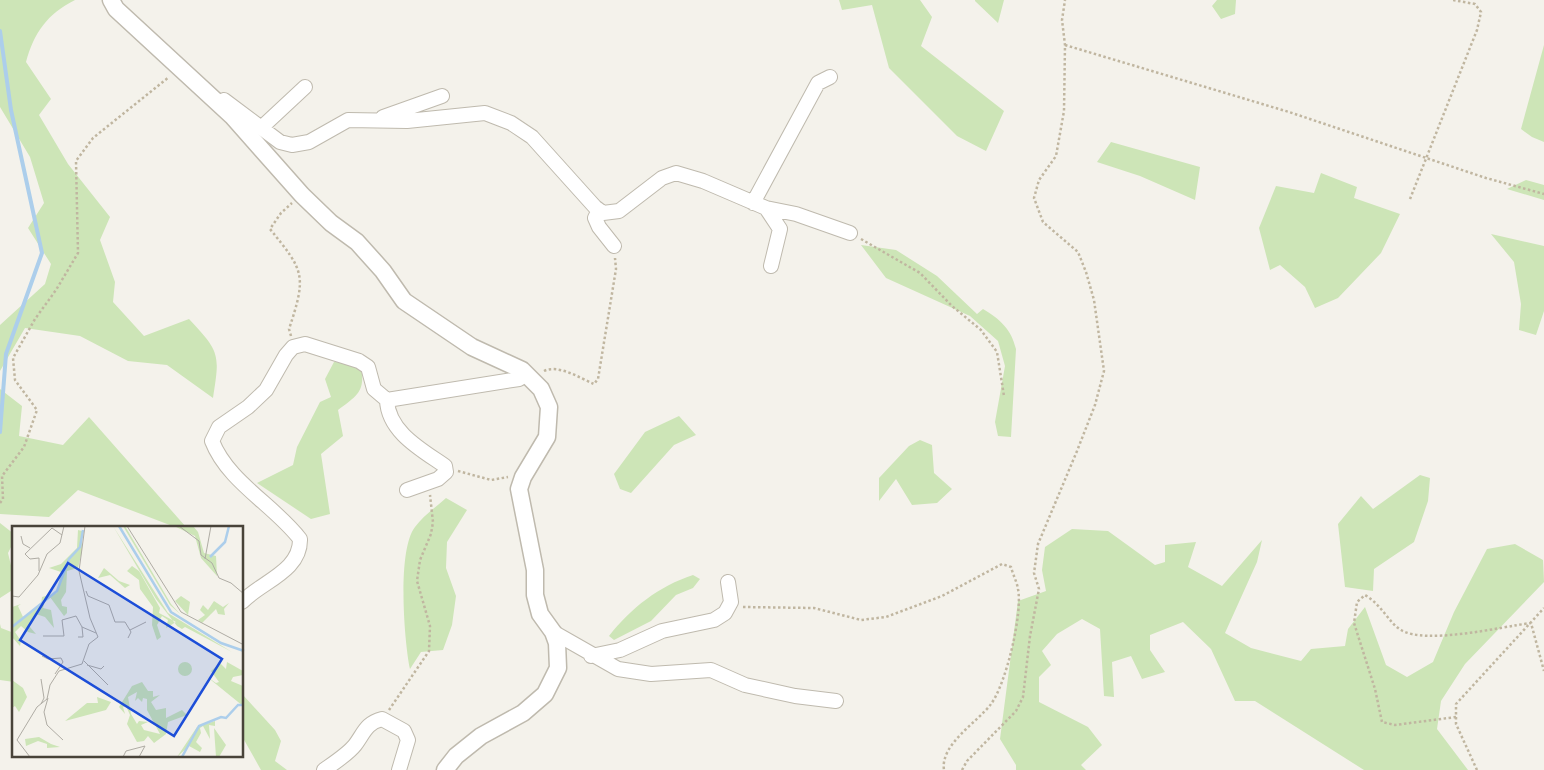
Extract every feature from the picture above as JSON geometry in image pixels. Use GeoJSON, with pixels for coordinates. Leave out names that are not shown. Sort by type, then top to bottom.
{"type":"FeatureCollection","features":[{"type":"Feature","properties":{"kind":"street"},"geometry":{"type":"LineString","coordinates":[[111,0],[116,9],[232,116],[302,195],[331,223],[358,242],[383,271],[404,301],[472,346],[516,366],[541,389],[546,397],[549,422],[547,437],[523,477],[519,489],[535,570],[535,595],[540,614],[553,632],[557,643],[558,668],[545,694],[524,713],[481,736],[456,756],[445,770]]}},
{"type":"Feature","properties":{"kind":"street"},"geometry":{"type":"LineString","coordinates":[[181,69],[280,142],[292,144],[309,142],[348,120],[407,121],[485,113],[511,123],[532,137],[598,210],[603,213],[619,211],[662,178],[676,173],[704,181],[766,208],[796,214],[850,233]]}},
{"type":"Feature","properties":{"kind":"street"},"geometry":{"type":"LineString","coordinates":[[753,203],[818,83],[830,77]]}},
{"type":"Feature","properties":{"kind":"street"},"geometry":{"type":"LineString","coordinates":[[261,128],[305,87]]}},
{"type":"Feature","properties":{"kind":"street"},"geometry":{"type":"LineString","coordinates":[[373,120],[442,96]]}},
{"type":"Feature","properties":{"kind":"street"},"geometry":{"type":"LineString","coordinates":[[766,208],[780,229],[771,266]]}},
{"type":"Feature","properties":{"kind":"street"},"geometry":{"type":"LineString","coordinates":[[598,210],[595,218],[598,227],[614,246]]}},
{"type":"Feature","properties":{"kind":"street"},"geometry":{"type":"LineString","coordinates":[[244,600],[289,566],[301,549],[300,539],[238,478],[217,453],[212,441],[219,427],[248,407],[266,390],[286,355],[293,347],[305,344],[358,360],[368,367],[374,389],[387,400],[388,415],[394,424],[418,447],[445,466],[446,472],[428,483],[407,490]]}},
{"type":"Feature","properties":{"kind":"street"},"geometry":{"type":"LineString","coordinates":[[387,400],[527,377]]}},
{"type":"Feature","properties":{"kind":"street"},"geometry":{"type":"LineString","coordinates":[[591,656],[620,650],[662,631],[714,620],[725,613],[731,602],[728,582]]}},
{"type":"Feature","properties":{"kind":"street"},"geometry":{"type":"LineString","coordinates":[[553,632],[591,656],[618,669],[651,674],[711,670],[744,685],[795,696],[836,701]]}},
{"type":"Feature","properties":{"kind":"street"},"geometry":{"type":"LineString","coordinates":[[324,770],[354,746],[365,728],[373,721],[382,719],[404,731],[408,740],[399,770]]}},
{"type":"Feature","properties":{"kind":"path"},"geometry":{"type":"LineString","coordinates":[[962,770],[967,761],[1016,711],[1023,697],[1030,636],[1039,589],[1034,572],[1038,544],[1095,405],[1104,371],[1094,300],[1078,252],[1043,222],[1034,198],[1039,180],[1056,156],[1064,111],[1065,45],[1062,20],[1065,0]]}},
{"type":"Feature","properties":{"kind":"path"},"geometry":{"type":"LineString","coordinates":[[1410,200],[1482,12],[1475,4],[1453,0]]}},
{"type":"Feature","properties":{"kind":"path"},"geometry":{"type":"LineString","coordinates":[[1065,45],[1289,112],[1486,178],[1544,194]]}},
{"type":"Feature","properties":{"kind":"path"},"geometry":{"type":"LineString","coordinates":[[0,503],[3,499],[2,476],[24,447],[37,410],[15,380],[13,358],[34,319],[56,290],[78,253],[76,161],[94,138],[135,103],[181,69]]}},
{"type":"Feature","properties":{"kind":"path"},"geometry":{"type":"LineString","coordinates":[[293,347],[289,329],[301,277],[295,260],[270,229],[281,212],[302,195]]}},
{"type":"Feature","properties":{"kind":"path"},"geometry":{"type":"LineString","coordinates":[[850,233],[920,273],[952,306],[981,330],[997,352],[1004,396]]}},
{"type":"Feature","properties":{"kind":"path"},"geometry":{"type":"LineString","coordinates":[[527,377],[548,369],[562,371],[594,384],[598,379],[616,269],[614,246]]}},
{"type":"Feature","properties":{"kind":"path"},"geometry":{"type":"LineString","coordinates":[[445,466],[491,480],[508,477]]}},
{"type":"Feature","properties":{"kind":"path"},"geometry":{"type":"LineString","coordinates":[[382,719],[402,694],[429,651],[430,626],[418,581],[420,560],[431,534],[433,522],[428,483]]}},
{"type":"Feature","properties":{"kind":"path"},"geometry":{"type":"LineString","coordinates":[[728,607],[814,608],[861,620],[886,617],[942,596],[1002,564],[1011,568],[1018,591],[1014,648],[992,703],[955,741],[943,763],[944,770]]}},
{"type":"Feature","properties":{"kind":"path"},"geometry":{"type":"LineString","coordinates":[[1456,717],[1394,725],[1382,722],[1375,689],[1354,623],[1357,602],[1365,596],[1374,600],[1400,629],[1416,636],[1438,636],[1531,623]]}},
{"type":"Feature","properties":{"kind":"path"},"geometry":{"type":"LineString","coordinates":[[1477,770],[1456,724],[1456,704],[1544,608]]}},
{"type":"Feature","properties":{"kind":"path"},"geometry":{"type":"LineString","coordinates":[[1531,623],[1544,671]]}},
{"type":"Feature","properties":{"kind":"green space"},"geometry":{"type":"Polygon","coordinates":[[[0,0],[75,0],[65,5],[49,18],[38,33],[29,52],[26,62],[51,99],[39,115],[68,164],[110,217],[100,240],[115,282],[113,302],[144,336],[189,319],[207,339],[215,354],[217,372],[213,398],[167,365],[128,361],[80,336],[25,328],[0,371],[0,325],[45,284],[51,264],[28,228],[44,203],[30,157],[0,107],[0,0]]]}},
{"type":"Feature","properties":{"kind":"green space"},"geometry":{"type":"Polygon","coordinates":[[[839,0],[920,0],[932,17],[921,46],[1004,111],[986,151],[957,136],[889,68],[872,5],[842,10],[839,0]]]}},
{"type":"Feature","properties":{"kind":"green space"},"geometry":{"type":"Polygon","coordinates":[[[1004,0],[998,23],[975,1],[1004,0]]]}},
{"type":"Feature","properties":{"kind":"green space"},"geometry":{"type":"Polygon","coordinates":[[[1217,0],[1236,0],[1235,14],[1221,19],[1212,6],[1217,0]]]}},
{"type":"Feature","properties":{"kind":"green space"},"geometry":{"type":"Polygon","coordinates":[[[1544,45],[1544,142],[1532,137],[1521,129],[1544,45]]]}},
{"type":"Feature","properties":{"kind":"green space"},"geometry":{"type":"Polygon","coordinates":[[[1111,142],[1200,167],[1195,200],[1140,176],[1097,162],[1111,142]]]}},
{"type":"Feature","properties":{"kind":"green space"},"geometry":{"type":"Polygon","coordinates":[[[1321,173],[1357,187],[1354,198],[1400,214],[1381,253],[1338,298],[1315,308],[1305,287],[1280,265],[1270,270],[1259,228],[1276,186],[1314,193],[1321,173]]]}},
{"type":"Feature","properties":{"kind":"green space"},"geometry":{"type":"Polygon","coordinates":[[[1526,180],[1544,185],[1544,200],[1507,189],[1526,180]]]}},
{"type":"Feature","properties":{"kind":"green space"},"geometry":{"type":"Polygon","coordinates":[[[1491,234],[1544,246],[1544,311],[1536,335],[1519,330],[1521,304],[1514,262],[1491,234]]]}},
{"type":"Feature","properties":{"kind":"green space"},"geometry":{"type":"Polygon","coordinates":[[[861,245],[896,250],[937,276],[977,314],[983,309],[995,317],[1008,330],[1016,349],[1011,437],[998,436],[995,422],[1005,366],[998,341],[970,316],[886,278],[861,245]]]}},
{"type":"Feature","properties":{"kind":"green space"},"geometry":{"type":"Polygon","coordinates":[[[334,362],[351,363],[361,368],[362,383],[358,393],[338,410],[343,436],[321,454],[330,514],[311,519],[257,483],[293,465],[297,447],[320,402],[331,397],[325,379],[334,362]]]}},
{"type":"Feature","properties":{"kind":"green space"},"geometry":{"type":"Polygon","coordinates":[[[0,389],[22,406],[19,436],[63,445],[89,417],[185,526],[172,526],[78,490],[49,517],[0,514],[0,389]]]}},
{"type":"Feature","properties":{"kind":"green space"},"geometry":{"type":"Polygon","coordinates":[[[679,416],[696,435],[674,445],[631,493],[620,489],[614,474],[645,432],[679,416]]]}},
{"type":"Feature","properties":{"kind":"green space"},"geometry":{"type":"Polygon","coordinates":[[[920,440],[932,445],[934,473],[952,489],[937,503],[912,505],[896,479],[879,501],[879,478],[909,446],[920,440]]]}},
{"type":"Feature","properties":{"kind":"green space"},"geometry":{"type":"Polygon","coordinates":[[[1420,475],[1430,478],[1428,501],[1414,542],[1374,569],[1373,591],[1345,587],[1338,524],[1361,496],[1373,509],[1420,475]]]}},
{"type":"Feature","properties":{"kind":"green space"},"geometry":{"type":"Polygon","coordinates":[[[446,498],[467,510],[447,542],[446,568],[456,596],[452,625],[443,650],[421,652],[410,669],[404,617],[404,574],[409,539],[415,527],[446,498]]]}},
{"type":"Feature","properties":{"kind":"green space"},"geometry":{"type":"Polygon","coordinates":[[[0,523],[12,532],[12,545],[8,553],[12,570],[12,590],[0,598],[0,523]]]}},
{"type":"Feature","properties":{"kind":"green space"},"geometry":{"type":"Polygon","coordinates":[[[1072,529],[1108,531],[1155,565],[1165,562],[1165,545],[1196,542],[1188,567],[1222,586],[1262,540],[1257,562],[1225,633],[1251,648],[1301,661],[1311,649],[1345,646],[1348,629],[1365,607],[1386,665],[1407,677],[1433,662],[1454,612],[1487,549],[1515,544],[1543,560],[1544,582],[1465,664],[1441,701],[1437,729],[1468,770],[1364,770],[1255,701],[1235,701],[1211,649],[1183,622],[1150,635],[1150,650],[1165,672],[1142,679],[1131,656],[1112,662],[1114,697],[1104,696],[1100,629],[1082,619],[1057,634],[1042,651],[1051,665],[1039,677],[1039,702],[1088,727],[1102,745],[1081,765],[1086,770],[1016,770],[1016,765],[1000,739],[1018,601],[1046,591],[1042,570],[1045,547],[1072,529]]]}},
{"type":"Feature","properties":{"kind":"green space"},"geometry":{"type":"Polygon","coordinates":[[[693,575],[700,579],[693,588],[676,595],[651,621],[614,640],[609,636],[646,599],[669,585],[693,575]]]}},
{"type":"Feature","properties":{"kind":"green space"},"geometry":{"type":"Polygon","coordinates":[[[0,624],[1,628],[12,632],[12,682],[0,680],[0,624]]]}},
{"type":"Feature","properties":{"kind":"green space"},"geometry":{"type":"Polygon","coordinates":[[[244,696],[275,730],[281,741],[275,761],[287,770],[261,770],[244,740],[244,696]]]}},
{"type":"Feature","properties":{"kind":"waterway"},"geometry":{"type":"LineString","coordinates":[[0,31],[11,110],[42,253],[6,354],[0,432]]}}]}
